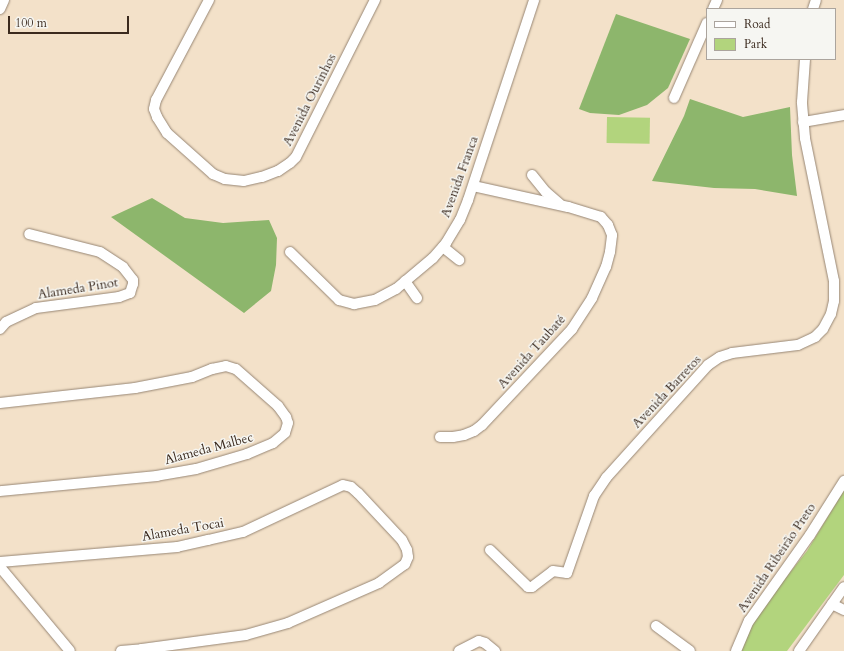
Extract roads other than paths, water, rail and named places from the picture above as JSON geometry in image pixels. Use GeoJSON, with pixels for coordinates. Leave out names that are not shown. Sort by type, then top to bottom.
{"type":"FeatureCollection","features":[{"type":"Feature","properties":{"kind":"street"},"geometry":{"type":"LineString","coordinates":[[0,9],[4,0]]}},
{"type":"Feature","properties":{"kind":"street","name":"Avenida Ourinhos"},"geometry":{"type":"LineString","coordinates":[[209,0],[156,100],[154,109],[157,117],[168,133],[213,174],[225,179],[244,181],[262,177],[278,171],[296,157],[375,0]]}},
{"type":"Feature","properties":{"kind":"street","name":"Avenida Franca"},"geometry":{"type":"LineString","coordinates":[[290,252],[333,294],[345,302],[361,304],[375,300],[406,281],[433,258],[443,247],[460,220],[473,186],[534,0]]}},
{"type":"Feature","properties":{"kind":"street"},"geometry":{"type":"LineString","coordinates":[[674,98],[706,25]]}},
{"type":"Feature","properties":{"kind":"street","name":"Avenida Barretos"},"geometry":{"type":"LineString","coordinates":[[490,550],[528,587],[532,587],[553,571],[568,572],[594,496],[606,478],[708,365],[720,357],[732,353],[798,345],[815,336],[827,322],[834,301],[834,281],[821,221],[803,122],[802,85],[805,60]]}},
{"type":"Feature","properties":{"kind":"street"},"geometry":{"type":"LineString","coordinates":[[803,122],[844,115]]}},
{"type":"Feature","properties":{"kind":"street"},"geometry":{"type":"LineString","coordinates":[[532,175],[546,192],[560,205]]}},
{"type":"Feature","properties":{"kind":"street","name":"Avenida Taubaté"},"geometry":{"type":"LineString","coordinates":[[440,437],[464,435],[474,431],[482,425],[572,329],[592,298],[606,267],[610,252],[612,234],[608,225],[600,217],[588,212],[560,205],[473,186]]}},
{"type":"Feature","properties":{"kind":"street","name":"Alameda Pinot"},"geometry":{"type":"LineString","coordinates":[[0,329],[6,322],[36,308],[118,297],[130,293],[133,284],[133,280],[124,267],[100,252],[29,234]]}},
{"type":"Feature","properties":{"kind":"street"},"geometry":{"type":"LineString","coordinates":[[443,247],[459,260]]}},
{"type":"Feature","properties":{"kind":"street"},"geometry":{"type":"LineString","coordinates":[[406,281],[417,298]]}},
{"type":"Feature","properties":{"kind":"street","name":"Alameda Malbec"},"geometry":{"type":"LineString","coordinates":[[0,403],[135,388],[192,377],[212,369],[226,366],[236,369],[278,406],[286,417],[288,423],[285,433],[273,444],[247,454],[196,469],[156,476],[0,491]]}},
{"type":"Feature","properties":{"kind":"street","name":"Avenida Ribeirão Preto"},"geometry":{"type":"LineString","coordinates":[[736,651],[749,621],[810,535],[844,481]]}},
{"type":"Feature","properties":{"kind":"street","name":"Alameda Tocai"},"geometry":{"type":"LineString","coordinates":[[0,562],[177,546],[243,532],[343,485],[351,487],[358,493],[402,540],[407,550],[408,557],[405,564],[379,583],[288,623],[246,635],[214,641]]}},
{"type":"Feature","properties":{"kind":"street"},"geometry":{"type":"LineString","coordinates":[[0,567],[70,651]]}},
{"type":"Feature","properties":{"kind":"street"},"geometry":{"type":"LineString","coordinates":[[799,651],[844,587]]}},
{"type":"Feature","properties":{"kind":"street"},"geometry":{"type":"LineString","coordinates":[[832,604],[844,610]]}},
{"type":"Feature","properties":{"kind":"street"},"geometry":{"type":"LineString","coordinates":[[656,626],[690,651]]}},
{"type":"Feature","properties":{"kind":"street"},"geometry":{"type":"LineString","coordinates":[[121,651],[145,650],[214,641],[212,651]]}},
{"type":"Feature","properties":{"kind":"street"},"geometry":{"type":"LineString","coordinates":[[459,651],[479,642],[485,643],[495,651]]}}]}
